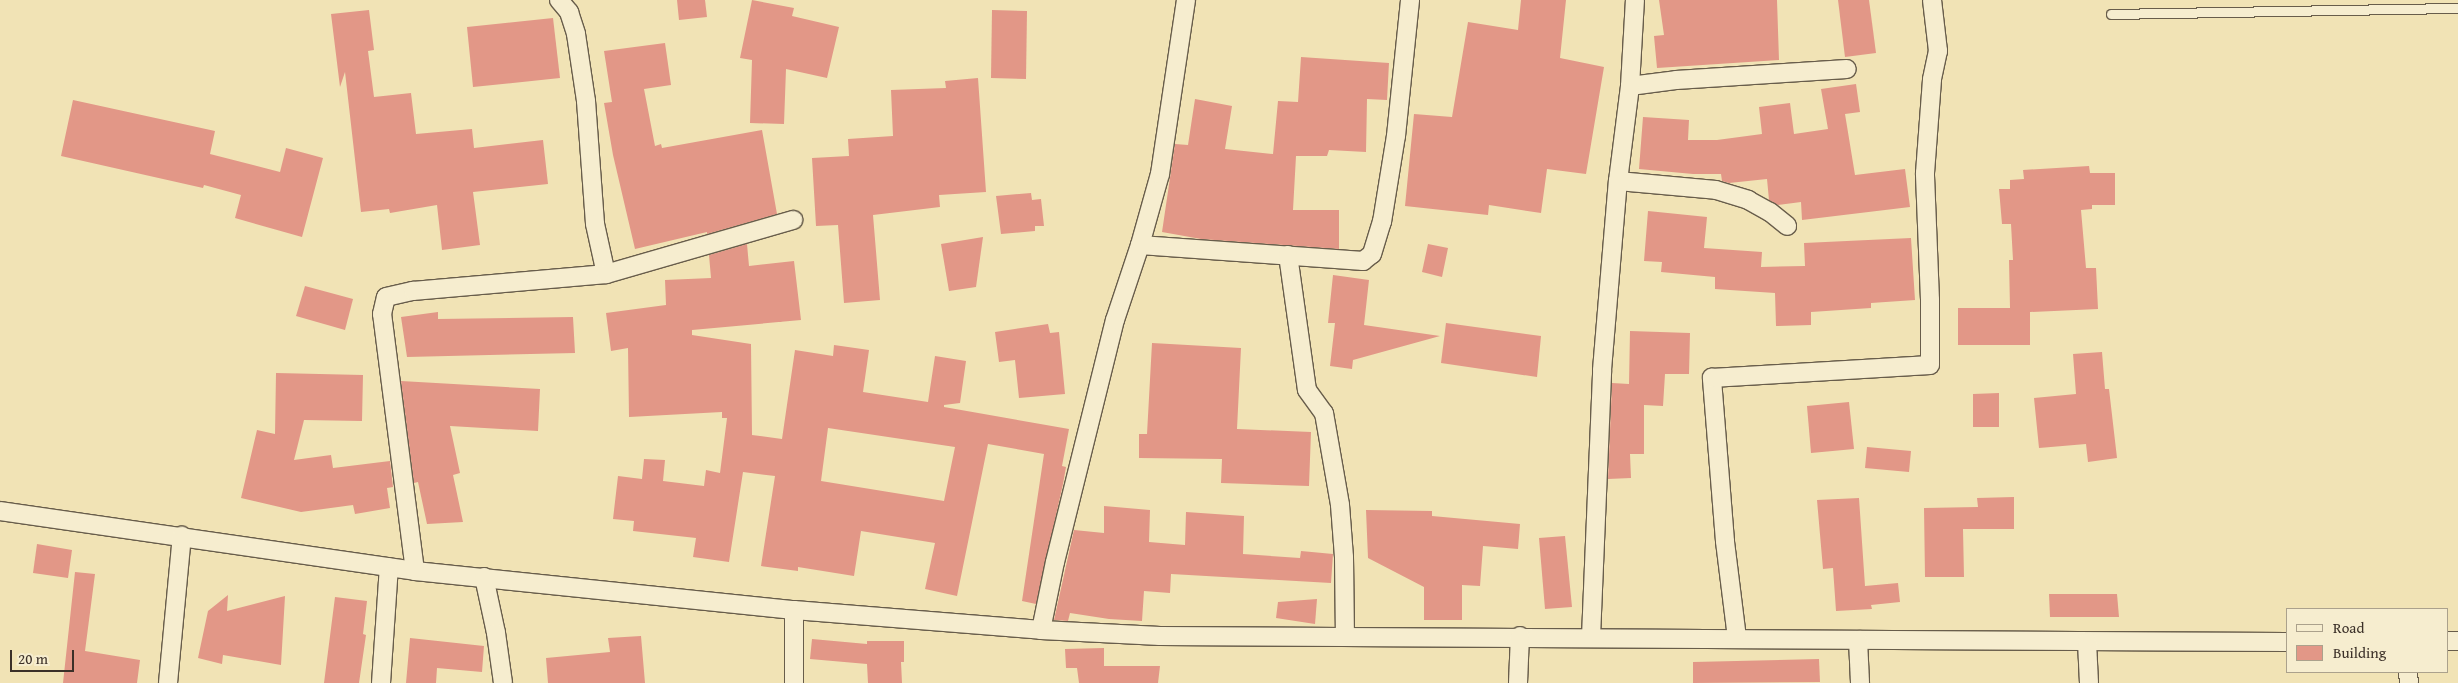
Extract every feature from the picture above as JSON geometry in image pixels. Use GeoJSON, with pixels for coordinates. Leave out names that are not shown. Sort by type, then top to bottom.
{"type":"FeatureCollection","features":[{"type":"Feature","properties":{"kind":"street"},"geometry":{"type":"LineString","coordinates":[[559,0],[569,12],[576,34],[586,101],[595,224],[606,274]]}},
{"type":"Feature","properties":{"kind":"street"},"geometry":{"type":"LineString","coordinates":[[1041,630],[1055,562],[1116,320],[1140,246],[1160,174],[1186,0]]}},
{"type":"Feature","properties":{"kind":"street"},"geometry":{"type":"LineString","coordinates":[[1140,246],[1363,261],[1372,254],[1382,222],[1396,136],[1410,0]]}},
{"type":"Feature","properties":{"kind":"street"},"geometry":{"type":"LineString","coordinates":[[1591,637],[1602,370],[1618,181],[1630,86],[1635,0]]}},
{"type":"Feature","properties":{"kind":"street"},"geometry":{"type":"LineString","coordinates":[[1737,638],[1725,541],[1712,378],[1930,365],[1930,300],[1925,173],[1932,79],[1938,51],[1932,0]]}},
{"type":"Feature","properties":{"kind":"street"},"geometry":{"type":"LineString","coordinates":[[1630,86],[1685,79],[1847,69]]}},
{"type":"Feature","properties":{"kind":"street"},"geometry":{"type":"LineString","coordinates":[[1618,181],[1716,190],[1748,200],[1770,212],[1787,226]]}},
{"type":"Feature","properties":{"kind":"street"},"geometry":{"type":"LineString","coordinates":[[415,571],[382,314],[386,297],[413,291],[606,274],[793,220]]}},
{"type":"Feature","properties":{"kind":"street"},"geometry":{"type":"LineString","coordinates":[[1288,255],[1307,390],[1324,413],[1340,505],[1344,557],[1345,636]]}},
{"type":"Feature","properties":{"kind":"street"},"geometry":{"type":"LineString","coordinates":[[0,511],[415,571],[794,610],[1041,630],[1160,636],[1520,636],[2087,642],[2286,642]]}},
{"type":"Feature","properties":{"kind":"street"},"geometry":{"type":"LineString","coordinates":[[168,683],[182,536]]}},
{"type":"Feature","properties":{"kind":"street"},"geometry":{"type":"LineString","coordinates":[[381,683],[389,568]]}},
{"type":"Feature","properties":{"kind":"street"},"geometry":{"type":"LineString","coordinates":[[484,577],[496,633],[503,683]]}},
{"type":"Feature","properties":{"kind":"street"},"geometry":{"type":"LineString","coordinates":[[794,610],[794,683]]}},
{"type":"Feature","properties":{"kind":"street"},"geometry":{"type":"LineString","coordinates":[[1518,683],[1520,636]]}},
{"type":"Feature","properties":{"kind":"street"},"geometry":{"type":"LineString","coordinates":[[1858,640],[1860,683]]}},
{"type":"Feature","properties":{"kind":"street"},"geometry":{"type":"LineString","coordinates":[[2087,642],[2089,683]]}},
{"type":"Feature","properties":{"kind":"lane"},"geometry":{"type":"LineString","coordinates":[[2111,14],[2458,8]]}},
{"type":"Feature","properties":{"kind":"building"},"geometry":{"type":"Polygon","coordinates":[[[677,0],[705,0],[707,17],[679,20],[677,0]]]}},
{"type":"Feature","properties":{"kind":"building"},"geometry":{"type":"Polygon","coordinates":[[[752,0],[794,8],[792,16],[839,27],[827,78],[786,69],[784,124],[750,123],[752,60],[740,58],[752,0]]]}},
{"type":"Feature","properties":{"kind":"building"},"geometry":{"type":"Polygon","coordinates":[[[1521,0],[1566,0],[1560,58],[1604,67],[1586,174],[1547,169],[1541,213],[1489,205],[1488,215],[1405,206],[1414,114],[1452,117],[1468,22],[1518,30],[1521,0]]]}},
{"type":"Feature","properties":{"kind":"building"},"geometry":{"type":"Polygon","coordinates":[[[1659,0],[1777,0],[1779,60],[1657,68],[1654,36],[1664,35],[1659,0]]]}},
{"type":"Feature","properties":{"kind":"building"},"geometry":{"type":"Polygon","coordinates":[[[1838,0],[1869,0],[1876,53],[1845,57],[1838,0]]]}},
{"type":"Feature","properties":{"kind":"building"},"geometry":{"type":"Polygon","coordinates":[[[369,10],[374,50],[368,51],[374,97],[411,93],[416,134],[472,129],[474,148],[543,140],[548,184],[473,192],[480,245],[442,250],[437,205],[390,213],[389,209],[361,212],[345,72],[340,87],[331,14],[369,10]]]}},
{"type":"Feature","properties":{"kind":"building"},"geometry":{"type":"Polygon","coordinates":[[[992,10],[1027,11],[1026,79],[991,78],[992,10]]]}},
{"type":"Feature","properties":{"kind":"building"},"geometry":{"type":"Polygon","coordinates":[[[553,18],[560,78],[473,87],[467,27],[553,18]]]}},
{"type":"Feature","properties":{"kind":"building"},"geometry":{"type":"Polygon","coordinates":[[[665,43],[671,85],[644,89],[655,146],[661,144],[662,148],[762,130],[777,214],[707,234],[707,232],[635,249],[613,155],[604,103],[612,102],[604,51],[665,43]]]}},
{"type":"Feature","properties":{"kind":"building"},"geometry":{"type":"Polygon","coordinates":[[[1301,57],[1389,63],[1387,100],[1367,99],[1366,152],[1329,150],[1327,156],[1296,156],[1293,210],[1339,210],[1339,249],[1201,239],[1162,232],[1175,144],[1188,145],[1195,99],[1232,106],[1225,149],[1273,154],[1278,101],[1298,102],[1301,57]]]}},
{"type":"Feature","properties":{"kind":"building"},"geometry":{"type":"Polygon","coordinates":[[[978,78],[986,192],[939,195],[940,207],[873,215],[880,300],[844,303],[838,225],[816,226],[812,158],[849,156],[848,139],[893,136],[891,90],[946,88],[945,81],[978,78]]]}},
{"type":"Feature","properties":{"kind":"building"},"geometry":{"type":"Polygon","coordinates":[[[1856,84],[1860,112],[1845,114],[1855,175],[1905,169],[1910,207],[1802,220],[1801,202],[1778,205],[1769,200],[1767,179],[1729,183],[1722,181],[1721,174],[1693,174],[1639,169],[1643,117],[1689,120],[1688,140],[1717,140],[1762,134],[1759,107],[1790,103],[1794,134],[1828,129],[1821,89],[1856,84]]]}},
{"type":"Feature","properties":{"kind":"building"},"geometry":{"type":"Polygon","coordinates":[[[73,100],[215,131],[210,154],[280,172],[286,148],[323,158],[302,237],[235,218],[241,195],[204,185],[203,188],[61,156],[73,100]]]}},
{"type":"Feature","properties":{"kind":"building"},"geometry":{"type":"Polygon","coordinates":[[[2089,166],[2090,173],[2115,173],[2115,205],[2092,205],[2092,209],[2081,210],[2086,268],[2096,268],[2098,309],[2030,312],[2030,345],[1958,345],[1958,308],[2010,308],[2009,260],[2013,260],[2011,224],[2002,224],[1999,189],[2010,189],[2010,180],[2024,179],[2023,170],[2089,166]]]}},
{"type":"Feature","properties":{"kind":"building"},"geometry":{"type":"Polygon","coordinates":[[[1031,193],[1032,200],[1041,199],[1044,226],[1035,226],[1035,231],[1001,234],[996,196],[1031,193]]]}},
{"type":"Feature","properties":{"kind":"building"},"geometry":{"type":"Polygon","coordinates":[[[1648,211],[1707,217],[1704,248],[1762,252],[1761,267],[1805,266],[1804,243],[1911,238],[1915,300],[1871,303],[1871,308],[1811,312],[1811,325],[1776,326],[1775,293],[1715,289],[1715,277],[1661,272],[1662,262],[1644,261],[1648,211]]]}},
{"type":"Feature","properties":{"kind":"building"},"geometry":{"type":"Polygon","coordinates":[[[983,237],[976,287],[949,291],[941,244],[983,237]]]}},
{"type":"Feature","properties":{"kind":"building"},"geometry":{"type":"Polygon","coordinates":[[[747,244],[749,266],[794,261],[801,320],[692,330],[692,335],[751,344],[752,435],[782,439],[795,350],[833,356],[834,345],[869,350],[863,392],[928,402],[935,356],[966,361],[960,403],[944,405],[944,407],[1069,429],[1062,466],[1066,467],[1063,484],[1036,604],[1022,601],[1044,454],[988,444],[957,596],[925,589],[935,543],[861,531],[854,576],[798,567],[798,571],[761,566],[775,476],[743,472],[729,562],[693,557],[696,538],[633,531],[634,521],[613,519],[618,476],[642,479],[644,459],[665,460],[663,481],[704,486],[706,470],[720,473],[727,418],[722,418],[722,412],[629,417],[628,348],[611,351],[606,313],[666,305],[665,280],[711,278],[709,255],[747,244]],[[828,428],[821,481],[944,501],[955,447],[828,428]]]}},
{"type":"Feature","properties":{"kind":"building"},"geometry":{"type":"Polygon","coordinates":[[[1428,244],[1448,248],[1442,277],[1422,272],[1428,244]]]}},
{"type":"Feature","properties":{"kind":"building"},"geometry":{"type":"Polygon","coordinates":[[[1333,275],[1369,280],[1364,325],[1440,336],[1353,360],[1352,369],[1330,366],[1335,323],[1328,323],[1333,275]]]}},
{"type":"Feature","properties":{"kind":"building"},"geometry":{"type":"Polygon","coordinates":[[[305,286],[353,299],[345,330],[296,316],[305,286]]]}},
{"type":"Feature","properties":{"kind":"building"},"geometry":{"type":"Polygon","coordinates":[[[438,312],[438,319],[573,317],[575,353],[407,357],[401,317],[438,312]]]}},
{"type":"Feature","properties":{"kind":"building"},"geometry":{"type":"Polygon","coordinates":[[[1446,323],[1541,336],[1537,377],[1441,363],[1446,323]]]}},
{"type":"Feature","properties":{"kind":"building"},"geometry":{"type":"Polygon","coordinates":[[[1048,324],[1050,333],[1059,332],[1065,394],[1019,398],[1015,360],[999,362],[995,332],[1048,324]]]}},
{"type":"Feature","properties":{"kind":"building"},"geometry":{"type":"Polygon","coordinates":[[[1630,331],[1690,333],[1689,374],[1665,374],[1663,406],[1644,405],[1644,454],[1630,454],[1631,478],[1608,479],[1612,383],[1629,384],[1630,331]]]}},
{"type":"Feature","properties":{"kind":"building"},"geometry":{"type":"Polygon","coordinates":[[[1152,343],[1241,348],[1237,429],[1311,432],[1309,486],[1221,483],[1222,459],[1139,458],[1139,434],[1147,434],[1152,343]]]}},
{"type":"Feature","properties":{"kind":"building"},"geometry":{"type":"Polygon","coordinates":[[[2102,352],[2105,389],[2109,389],[2117,458],[2088,462],[2086,444],[2039,448],[2034,398],[2076,394],[2073,354],[2102,352]]]}},
{"type":"Feature","properties":{"kind":"building"},"geometry":{"type":"Polygon","coordinates":[[[276,373],[363,375],[362,421],[304,420],[294,460],[331,455],[333,468],[390,461],[393,487],[387,488],[390,508],[355,514],[353,505],[301,512],[241,498],[257,430],[275,434],[276,373]]]}},
{"type":"Feature","properties":{"kind":"building"},"geometry":{"type":"Polygon","coordinates":[[[401,381],[540,389],[538,431],[450,426],[460,473],[453,475],[463,522],[427,524],[418,482],[414,483],[401,381]]]}},
{"type":"Feature","properties":{"kind":"building"},"geometry":{"type":"Polygon","coordinates":[[[1999,393],[1999,427],[1973,427],[1973,394],[1999,393]]]}},
{"type":"Feature","properties":{"kind":"building"},"geometry":{"type":"Polygon","coordinates":[[[1849,402],[1854,449],[1811,453],[1807,406],[1849,402]]]}},
{"type":"Feature","properties":{"kind":"building"},"geometry":{"type":"Polygon","coordinates":[[[1867,447],[1911,451],[1909,472],[1865,468],[1867,447]]]}},
{"type":"Feature","properties":{"kind":"building"},"geometry":{"type":"Polygon","coordinates":[[[2014,497],[2014,529],[1963,529],[1964,577],[1925,577],[1924,508],[1978,507],[1977,498],[2014,497]]]}},
{"type":"Feature","properties":{"kind":"building"},"geometry":{"type":"Polygon","coordinates":[[[1859,498],[1865,586],[1898,583],[1900,602],[1871,605],[1872,609],[1836,611],[1833,568],[1823,569],[1817,500],[1859,498]]]}},
{"type":"Feature","properties":{"kind":"building"},"geometry":{"type":"Polygon","coordinates":[[[1104,506],[1150,510],[1149,542],[1185,545],[1186,512],[1244,516],[1243,554],[1300,558],[1301,551],[1333,554],[1331,583],[1171,574],[1170,593],[1144,591],[1142,621],[1109,619],[1070,613],[1068,621],[1054,620],[1074,530],[1104,533],[1104,506]]]}},
{"type":"Feature","properties":{"kind":"building"},"geometry":{"type":"Polygon","coordinates":[[[1366,510],[1432,511],[1432,516],[1520,524],[1518,549],[1483,546],[1480,586],[1462,585],[1462,620],[1424,620],[1424,587],[1368,558],[1366,510]]]}},
{"type":"Feature","properties":{"kind":"building"},"geometry":{"type":"Polygon","coordinates":[[[1565,536],[1572,607],[1545,609],[1539,538],[1565,536]]]}},
{"type":"Feature","properties":{"kind":"building"},"geometry":{"type":"Polygon","coordinates":[[[37,544],[72,550],[68,578],[33,573],[37,544]]]}},
{"type":"Feature","properties":{"kind":"building"},"geometry":{"type":"Polygon","coordinates":[[[75,572],[95,574],[85,651],[140,660],[137,683],[63,683],[75,572]]]}},
{"type":"Feature","properties":{"kind":"building"},"geometry":{"type":"Polygon","coordinates":[[[2049,594],[2117,594],[2119,617],[2050,617],[2049,594]]]}},
{"type":"Feature","properties":{"kind":"building"},"geometry":{"type":"Polygon","coordinates":[[[228,595],[227,611],[285,596],[281,665],[223,655],[222,664],[198,658],[208,611],[228,595]]]}},
{"type":"Feature","properties":{"kind":"building"},"geometry":{"type":"Polygon","coordinates":[[[335,597],[367,601],[363,634],[366,635],[359,683],[324,683],[335,597]]]}},
{"type":"Feature","properties":{"kind":"building"},"geometry":{"type":"Polygon","coordinates":[[[1317,599],[1315,624],[1276,618],[1278,602],[1317,599]]]}},
{"type":"Feature","properties":{"kind":"building"},"geometry":{"type":"Polygon","coordinates":[[[641,636],[645,683],[548,683],[546,658],[610,652],[608,638],[641,636]]]}},
{"type":"Feature","properties":{"kind":"building"},"geometry":{"type":"Polygon","coordinates":[[[410,638],[484,646],[482,672],[437,668],[436,683],[406,683],[410,638]]]}},
{"type":"Feature","properties":{"kind":"building"},"geometry":{"type":"Polygon","coordinates":[[[812,639],[867,644],[867,641],[904,641],[904,662],[901,662],[902,683],[868,683],[867,664],[810,659],[812,639]]]}},
{"type":"Feature","properties":{"kind":"building"},"geometry":{"type":"Polygon","coordinates":[[[1104,648],[1104,666],[1160,666],[1158,683],[1079,683],[1077,668],[1066,668],[1065,649],[1104,648]]]}},
{"type":"Feature","properties":{"kind":"building"},"geometry":{"type":"Polygon","coordinates":[[[1819,659],[1820,682],[1693,683],[1693,662],[1819,659]]]}}]}
